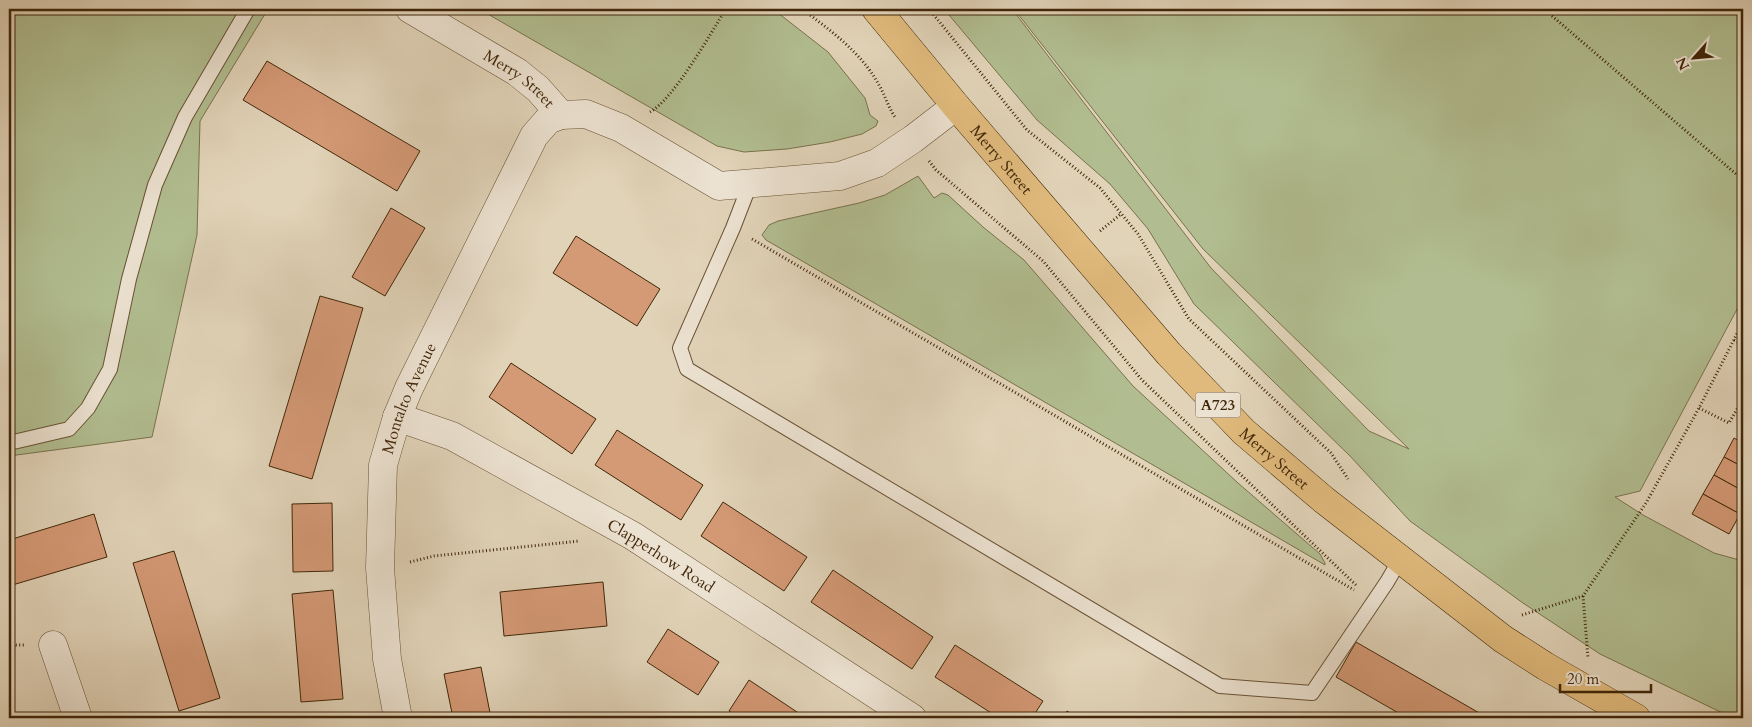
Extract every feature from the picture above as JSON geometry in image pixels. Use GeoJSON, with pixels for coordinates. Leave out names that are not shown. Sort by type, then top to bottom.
{"type":"FeatureCollection","features":[{"type":"Feature","properties":{"kind":"main road","name":"Merry Street"},"geometry":{"type":"LineString","coordinates":[[876,9],[956,106],[1169,354],[1244,432],[1324,500],[1488,626],[1545,666],[1636,718]]}},
{"type":"Feature","properties":{"kind":"street","name":"Merry Street"},"geometry":{"type":"LineString","coordinates":[[410,9],[516,72],[538,89],[561,115],[586,114],[621,128],[719,186],[840,176],[877,163],[913,140],[956,106]]}},
{"type":"Feature","properties":{"kind":"street","name":"Montalto Avenue"},"geometry":{"type":"LineString","coordinates":[[398,718],[387,659],[380,568],[383,465],[396,417],[408,388],[534,136],[548,120],[561,115]]}},
{"type":"Feature","properties":{"kind":"street","name":"Clapperhow Road"},"geometry":{"type":"LineString","coordinates":[[396,417],[452,436],[633,536],[912,718]]}},
{"type":"Feature","properties":{"kind":"street"},"geometry":{"type":"LineString","coordinates":[[53,645],[78,718]]}},
{"type":"Feature","properties":{"kind":"lane"},"geometry":{"type":"LineString","coordinates":[[9,443],[69,429],[88,408],[110,369],[129,279],[155,185],[185,116],[248,9]]}},
{"type":"Feature","properties":{"kind":"lane"},"geometry":{"type":"LineString","coordinates":[[750,184],[733,228],[680,348],[687,369],[1220,686],[1312,693],[1374,602],[1401,558]]}},
{"type":"Feature","properties":{"kind":"path"},"geometry":{"type":"LineString","coordinates":[[621,128],[655,109],[676,87],[726,9]]}},
{"type":"Feature","properties":{"kind":"path"},"geometry":{"type":"LineString","coordinates":[[802,9],[842,41],[861,60],[879,85],[892,112],[936,170],[1042,260],[1140,379],[1374,602]]}},
{"type":"Feature","properties":{"kind":"path"},"geometry":{"type":"LineString","coordinates":[[929,9],[1027,130],[1100,188],[1138,234],[1189,319],[1331,453],[1353,486]]}},
{"type":"Feature","properties":{"kind":"path"},"geometry":{"type":"LineString","coordinates":[[1544,9],[1743,180]]}},
{"type":"Feature","properties":{"kind":"path"},"geometry":{"type":"LineString","coordinates":[[733,228],[1374,602]]}},
{"type":"Feature","properties":{"kind":"path"},"geometry":{"type":"LineString","coordinates":[[1488,626],[1583,596],[1646,503],[1699,408],[1743,322]]}},
{"type":"Feature","properties":{"kind":"path"},"geometry":{"type":"LineString","coordinates":[[1734,340],[1743,345]]}},
{"type":"Feature","properties":{"kind":"path"},"geometry":{"type":"LineString","coordinates":[[1699,408],[1729,423],[1743,399]]}},
{"type":"Feature","properties":{"kind":"path"},"geometry":{"type":"LineString","coordinates":[[380,568],[434,556],[582,541]]}},
{"type":"Feature","properties":{"kind":"path"},"geometry":{"type":"LineString","coordinates":[[1583,596],[1591,692]]}},
{"type":"Feature","properties":{"kind":"green space"},"geometry":{"type":"Polygon","coordinates":[[[9,9],[268,9],[200,121],[197,235],[152,437],[9,456],[9,9]]]}},
{"type":"Feature","properties":{"kind":"green space"},"geometry":{"type":"Polygon","coordinates":[[[479,9],[773,9],[828,52],[865,98],[870,115],[878,121],[876,126],[862,134],[830,142],[787,149],[744,152],[717,146],[479,9]]]}},
{"type":"Feature","properties":{"kind":"green space"},"geometry":{"type":"Polygon","coordinates":[[[944,9],[1012,9],[1211,268],[1369,431],[1409,449],[1203,249],[1014,9],[1743,9],[1743,298],[1640,491],[1615,497],[1643,515],[1714,553],[1743,561],[1743,718],[1733,718],[1600,654],[1523,603],[1410,521],[1350,456],[1194,304],[1148,229],[1110,184],[1037,120],[944,9]]]}},
{"type":"Feature","properties":{"kind":"green space"},"geometry":{"type":"Polygon","coordinates":[[[918,176],[934,198],[942,193],[948,195],[983,227],[1024,260],[1133,386],[1238,483],[1320,554],[1325,565],[766,240],[762,235],[769,225],[778,221],[859,203],[885,195],[918,176]]]}},
{"type":"Feature","properties":{"kind":"building"},"geometry":{"type":"Polygon","coordinates":[[[267,61],[420,151],[397,191],[243,100],[267,61]]]}},
{"type":"Feature","properties":{"kind":"building"},"geometry":{"type":"Polygon","coordinates":[[[391,208],[425,228],[385,296],[352,277],[391,208]]]}},
{"type":"Feature","properties":{"kind":"building"},"geometry":{"type":"Polygon","coordinates":[[[576,236],[660,289],[637,326],[553,273],[576,236]]]}},
{"type":"Feature","properties":{"kind":"building"},"geometry":{"type":"Polygon","coordinates":[[[320,296],[363,308],[312,479],[269,466],[320,296]]]}},
{"type":"Feature","properties":{"kind":"building"},"geometry":{"type":"Polygon","coordinates":[[[511,363],[596,419],[572,454],[489,397],[511,363]]]}},
{"type":"Feature","properties":{"kind":"building"},"geometry":{"type":"Polygon","coordinates":[[[617,430],[703,485],[681,520],[595,465],[617,430]]]}},
{"type":"Feature","properties":{"kind":"building"},"geometry":{"type":"Polygon","coordinates":[[[1734,438],[1743,443],[1743,467],[1724,457],[1734,438]]]}},
{"type":"Feature","properties":{"kind":"building"},"geometry":{"type":"Polygon","coordinates":[[[1724,457],[1743,467],[1743,491],[1714,475],[1724,457]]]}},
{"type":"Feature","properties":{"kind":"building"},"geometry":{"type":"Polygon","coordinates":[[[1714,475],[1743,491],[1743,508],[1740,514],[1703,494],[1714,475]]]}},
{"type":"Feature","properties":{"kind":"building"},"geometry":{"type":"Polygon","coordinates":[[[1703,494],[1740,514],[1729,534],[1692,514],[1703,494]]]}},
{"type":"Feature","properties":{"kind":"building"},"geometry":{"type":"Polygon","coordinates":[[[723,502],[807,557],[784,591],[701,536],[723,502]]]}},
{"type":"Feature","properties":{"kind":"building"},"geometry":{"type":"Polygon","coordinates":[[[332,503],[333,571],[293,572],[292,504],[332,503]]]}},
{"type":"Feature","properties":{"kind":"building"},"geometry":{"type":"Polygon","coordinates":[[[94,514],[107,557],[9,586],[9,540],[94,514]]]}},
{"type":"Feature","properties":{"kind":"building"},"geometry":{"type":"Polygon","coordinates":[[[174,551],[220,698],[179,711],[133,563],[174,551]]]}},
{"type":"Feature","properties":{"kind":"building"},"geometry":{"type":"Polygon","coordinates":[[[833,570],[933,637],[912,669],[811,602],[833,570]]]}},
{"type":"Feature","properties":{"kind":"building"},"geometry":{"type":"Polygon","coordinates":[[[603,582],[607,626],[504,636],[500,592],[603,582]]]}},
{"type":"Feature","properties":{"kind":"building"},"geometry":{"type":"Polygon","coordinates":[[[333,590],[343,699],[301,702],[292,594],[333,590]]]}},
{"type":"Feature","properties":{"kind":"building"},"geometry":{"type":"Polygon","coordinates":[[[668,629],[719,662],[698,695],[647,662],[668,629]]]}},
{"type":"Feature","properties":{"kind":"building"},"geometry":{"type":"Polygon","coordinates":[[[1356,642],[1488,718],[1407,718],[1336,677],[1356,642]]]}},
{"type":"Feature","properties":{"kind":"building"},"geometry":{"type":"Polygon","coordinates":[[[955,645],[1043,701],[1032,718],[999,718],[935,677],[955,645]]]}},
{"type":"Feature","properties":{"kind":"building"},"geometry":{"type":"Polygon","coordinates":[[[481,667],[491,718],[453,718],[444,674],[481,667]]]}},
{"type":"Feature","properties":{"kind":"building"},"geometry":{"type":"Polygon","coordinates":[[[749,680],[803,716],[802,718],[740,718],[729,711],[749,680]]]}},
{"type":"Feature","properties":{"kind":"building"},"geometry":{"type":"Polygon","coordinates":[[[1067,711],[1078,718],[1062,718],[1067,711]]]}}]}
